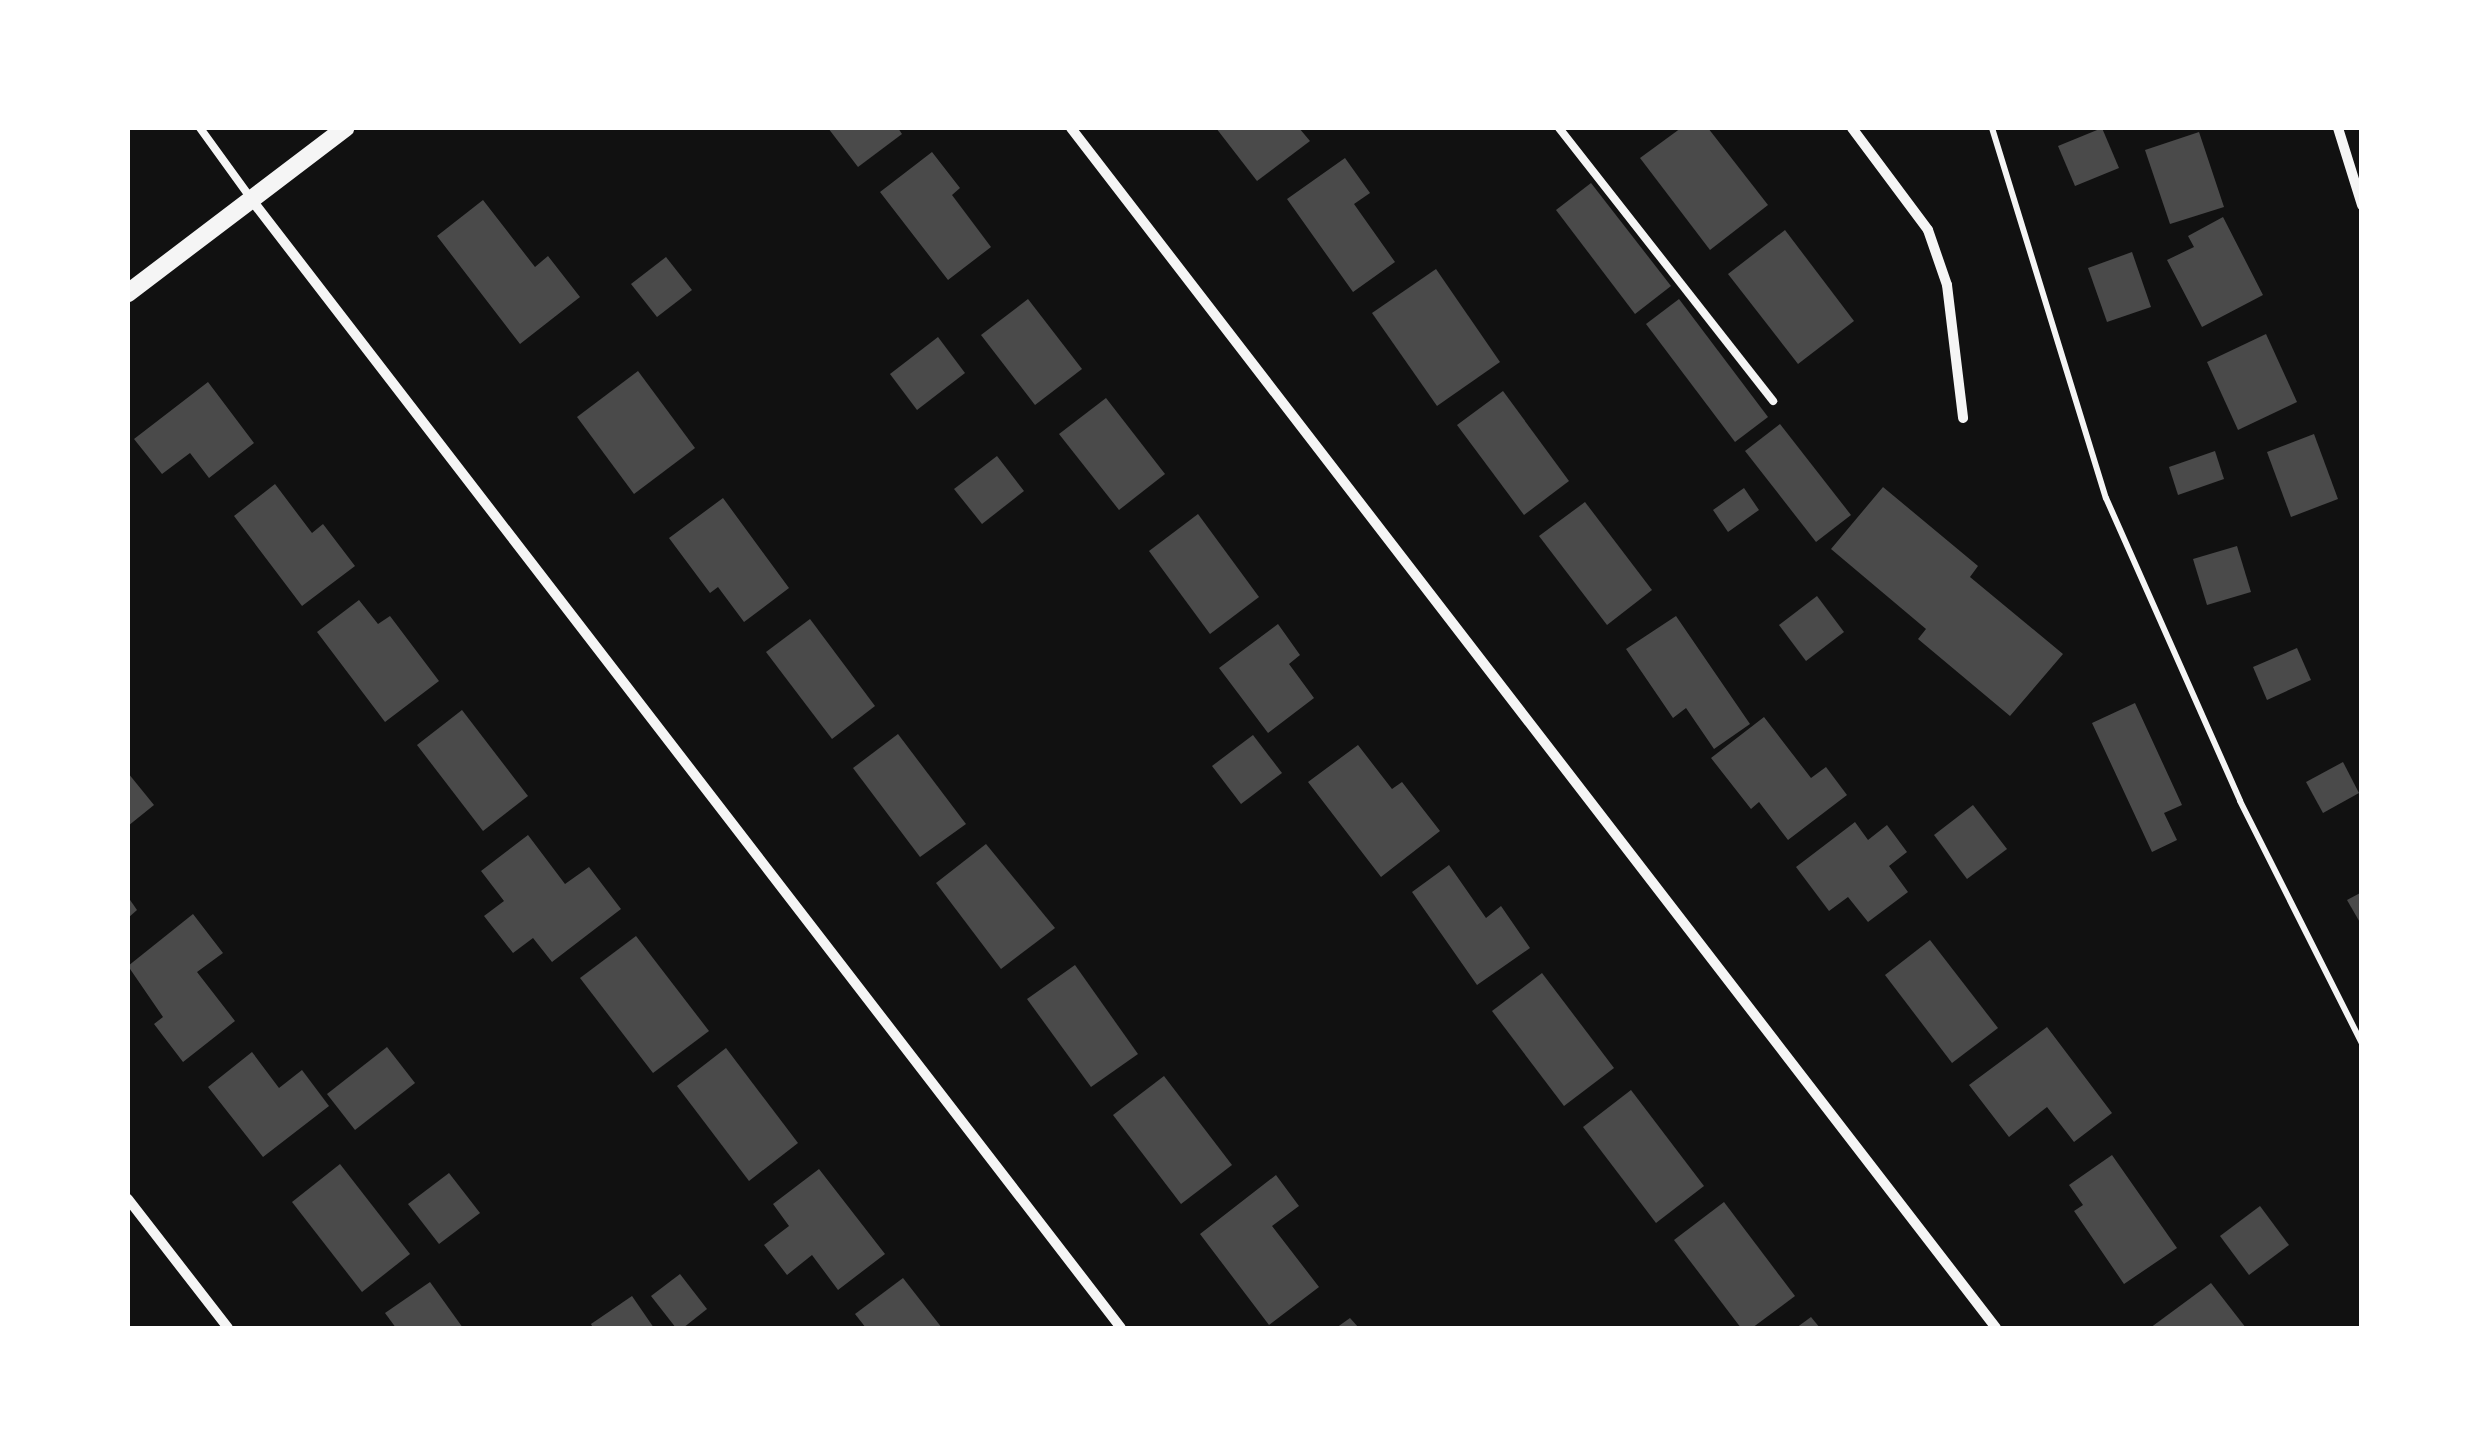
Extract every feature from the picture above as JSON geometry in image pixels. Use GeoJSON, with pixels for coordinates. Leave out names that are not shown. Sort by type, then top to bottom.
{"type":"FeatureCollection","features":[{"type":"Feature","properties":{"kind":"street"},"geometry":{"type":"LineString","coordinates":[[128,293],[344,128]]}},
{"type":"Feature","properties":{"kind":"street"},"geometry":{"type":"LineString","coordinates":[[1071,128],[1996,1328]]}},
{"type":"Feature","properties":{"kind":"street"},"geometry":{"type":"LineString","coordinates":[[1852,128],[1928,230],[1948,286],[1963,418]]}},
{"type":"Feature","properties":{"kind":"street"},"geometry":{"type":"LineString","coordinates":[[2338,128],[2362,205]]}},
{"type":"Feature","properties":{"kind":"street"},"geometry":{"type":"LineString","coordinates":[[251,199],[1121,1328]]}},
{"type":"Feature","properties":{"kind":"street"},"geometry":{"type":"LineString","coordinates":[[128,1200],[228,1328]]}},
{"type":"Feature","properties":{"kind":"lane"},"geometry":{"type":"LineString","coordinates":[[200,128],[251,199]]}},
{"type":"Feature","properties":{"kind":"lane"},"geometry":{"type":"LineString","coordinates":[[1559,128],[1773,401]]}},
{"type":"Feature","properties":{"kind":"path"},"geometry":{"type":"LineString","coordinates":[[1992,128],[2106,498],[2240,802],[2362,1044]]}},
{"type":"Feature","properties":{"kind":"building"},"geometry":{"type":"Polygon","coordinates":[[[828,128],[898,128],[902,134],[858,167],[828,128]]]}},
{"type":"Feature","properties":{"kind":"building"},"geometry":{"type":"Polygon","coordinates":[[[1216,128],[1299,128],[1310,141],[1257,181],[1216,128]]]}},
{"type":"Feature","properties":{"kind":"building"},"geometry":{"type":"Polygon","coordinates":[[[1681,128],[1708,128],[1768,205],[1710,250],[1640,158],[1681,128]]]}},
{"type":"Feature","properties":{"kind":"building"},"geometry":{"type":"Polygon","coordinates":[[[2102,128],[2119,168],[2075,186],[2058,146],[2102,128]]]}},
{"type":"Feature","properties":{"kind":"building"},"geometry":{"type":"Polygon","coordinates":[[[2199,132],[2224,207],[2170,224],[2145,150],[2199,132]]]}},
{"type":"Feature","properties":{"kind":"building"},"geometry":{"type":"Polygon","coordinates":[[[932,152],[960,188],[952,195],[991,247],[948,280],[880,192],[932,152]]]}},
{"type":"Feature","properties":{"kind":"building"},"geometry":{"type":"Polygon","coordinates":[[[1345,158],[1370,193],[1354,204],[1395,262],[1353,292],[1287,199],[1345,158]]]}},
{"type":"Feature","properties":{"kind":"building"},"geometry":{"type":"Polygon","coordinates":[[[1591,183],[1671,286],[1635,314],[1556,210],[1591,183]]]}},
{"type":"Feature","properties":{"kind":"building"},"geometry":{"type":"Polygon","coordinates":[[[483,200],[535,267],[548,256],[580,297],[520,344],[437,236],[483,200]]]}},
{"type":"Feature","properties":{"kind":"building"},"geometry":{"type":"Polygon","coordinates":[[[2223,217],[2263,295],[2202,327],[2167,260],[2194,247],[2188,236],[2223,217]]]}},
{"type":"Feature","properties":{"kind":"building"},"geometry":{"type":"Polygon","coordinates":[[[1785,230],[1854,321],[1798,364],[1728,274],[1785,230]]]}},
{"type":"Feature","properties":{"kind":"building"},"geometry":{"type":"Polygon","coordinates":[[[2132,252],[2151,307],[2107,322],[2088,268],[2132,252]]]}},
{"type":"Feature","properties":{"kind":"building"},"geometry":{"type":"Polygon","coordinates":[[[666,257],[692,290],[657,317],[631,284],[666,257]]]}},
{"type":"Feature","properties":{"kind":"building"},"geometry":{"type":"Polygon","coordinates":[[[1436,269],[1500,362],[1437,406],[1372,313],[1436,269]]]}},
{"type":"Feature","properties":{"kind":"building"},"geometry":{"type":"Polygon","coordinates":[[[1028,299],[1082,369],[1035,405],[981,335],[1028,299]]]}},
{"type":"Feature","properties":{"kind":"building"},"geometry":{"type":"Polygon","coordinates":[[[1679,299],[1768,417],[1735,442],[1646,324],[1679,299]]]}},
{"type":"Feature","properties":{"kind":"building"},"geometry":{"type":"Polygon","coordinates":[[[2266,334],[2297,402],[2238,430],[2207,362],[2266,334]]]}},
{"type":"Feature","properties":{"kind":"building"},"geometry":{"type":"Polygon","coordinates":[[[938,337],[965,373],[917,410],[890,374],[938,337]]]}},
{"type":"Feature","properties":{"kind":"building"},"geometry":{"type":"Polygon","coordinates":[[[638,371],[695,448],[634,494],[577,417],[638,371]]]}},
{"type":"Feature","properties":{"kind":"building"},"geometry":{"type":"Polygon","coordinates":[[[208,382],[254,443],[209,478],[190,453],[162,474],[134,439],[208,382]]]}},
{"type":"Feature","properties":{"kind":"building"},"geometry":{"type":"Polygon","coordinates":[[[1503,391],[1569,481],[1524,515],[1457,425],[1503,391]]]}},
{"type":"Feature","properties":{"kind":"building"},"geometry":{"type":"Polygon","coordinates":[[[1106,398],[1165,474],[1119,510],[1059,434],[1106,398]]]}},
{"type":"Feature","properties":{"kind":"building"},"geometry":{"type":"Polygon","coordinates":[[[1780,424],[1851,515],[1816,542],[1745,451],[1780,424]]]}},
{"type":"Feature","properties":{"kind":"building"},"geometry":{"type":"Polygon","coordinates":[[[2314,434],[2338,499],[2291,517],[2267,452],[2314,434]]]}},
{"type":"Feature","properties":{"kind":"building"},"geometry":{"type":"Polygon","coordinates":[[[2215,451],[2224,479],[2178,495],[2169,467],[2215,451]]]}},
{"type":"Feature","properties":{"kind":"building"},"geometry":{"type":"Polygon","coordinates":[[[997,456],[1024,491],[982,524],[954,489],[997,456]]]}},
{"type":"Feature","properties":{"kind":"building"},"geometry":{"type":"Polygon","coordinates":[[[275,484],[312,533],[323,524],[355,566],[302,606],[234,516],[275,484]]]}},
{"type":"Feature","properties":{"kind":"building"},"geometry":{"type":"Polygon","coordinates":[[[1883,487],[1978,566],[1970,577],[2063,654],[2010,716],[1918,639],[1926,629],[1831,549],[1883,487]]]}},
{"type":"Feature","properties":{"kind":"building"},"geometry":{"type":"Polygon","coordinates":[[[1744,488],[1759,510],[1728,532],[1713,510],[1744,488]]]}},
{"type":"Feature","properties":{"kind":"building"},"geometry":{"type":"Polygon","coordinates":[[[723,498],[789,588],[744,622],[718,587],[710,593],[669,538],[723,498]]]}},
{"type":"Feature","properties":{"kind":"building"},"geometry":{"type":"Polygon","coordinates":[[[1585,502],[1652,590],[1607,625],[1539,536],[1585,502]]]}},
{"type":"Feature","properties":{"kind":"building"},"geometry":{"type":"Polygon","coordinates":[[[1198,514],[1259,597],[1210,634],[1149,551],[1198,514]]]}},
{"type":"Feature","properties":{"kind":"building"},"geometry":{"type":"Polygon","coordinates":[[[2237,546],[2251,592],[2207,605],[2193,559],[2237,546]]]}},
{"type":"Feature","properties":{"kind":"building"},"geometry":{"type":"Polygon","coordinates":[[[1817,596],[1844,632],[1806,661],[1779,625],[1817,596]]]}},
{"type":"Feature","properties":{"kind":"building"},"geometry":{"type":"Polygon","coordinates":[[[359,600],[378,624],[390,616],[439,681],[385,722],[317,632],[359,600]]]}},
{"type":"Feature","properties":{"kind":"building"},"geometry":{"type":"Polygon","coordinates":[[[1676,616],[1750,724],[1714,749],[1686,708],[1673,718],[1626,649],[1676,616]]]}},
{"type":"Feature","properties":{"kind":"building"},"geometry":{"type":"Polygon","coordinates":[[[810,619],[875,706],[832,739],[766,652],[810,619]]]}},
{"type":"Feature","properties":{"kind":"building"},"geometry":{"type":"Polygon","coordinates":[[[1278,624],[1300,655],[1289,664],[1314,698],[1268,733],[1219,668],[1278,624]]]}},
{"type":"Feature","properties":{"kind":"building"},"geometry":{"type":"Polygon","coordinates":[[[2297,648],[2311,680],[2267,700],[2253,667],[2297,648]]]}},
{"type":"Feature","properties":{"kind":"building"},"geometry":{"type":"Polygon","coordinates":[[[2135,703],[2182,805],[2164,813],[2177,840],[2152,852],[2092,723],[2135,703]]]}},
{"type":"Feature","properties":{"kind":"building"},"geometry":{"type":"Polygon","coordinates":[[[462,710],[528,796],[483,831],[417,745],[462,710]]]}},
{"type":"Feature","properties":{"kind":"building"},"geometry":{"type":"Polygon","coordinates":[[[1764,717],[1811,778],[1826,767],[1847,795],[1788,840],[1759,802],[1751,809],[1711,758],[1764,717]]]}},
{"type":"Feature","properties":{"kind":"building"},"geometry":{"type":"Polygon","coordinates":[[[898,734],[966,824],[920,857],[853,768],[898,734]]]}},
{"type":"Feature","properties":{"kind":"building"},"geometry":{"type":"Polygon","coordinates":[[[1253,735],[1282,773],[1241,804],[1212,766],[1253,735]]]}},
{"type":"Feature","properties":{"kind":"building"},"geometry":{"type":"Polygon","coordinates":[[[1358,745],[1392,789],[1402,782],[1440,831],[1381,877],[1308,782],[1358,745]]]}},
{"type":"Feature","properties":{"kind":"building"},"geometry":{"type":"Polygon","coordinates":[[[2343,762],[2359,793],[2323,813],[2306,782],[2343,762]]]}},
{"type":"Feature","properties":{"kind":"building"},"geometry":{"type":"Polygon","coordinates":[[[128,773],[154,805],[128,826],[128,773]]]}},
{"type":"Feature","properties":{"kind":"building"},"geometry":{"type":"Polygon","coordinates":[[[1973,805],[2007,849],[1967,879],[1934,835],[1973,805]]]}},
{"type":"Feature","properties":{"kind":"building"},"geometry":{"type":"Polygon","coordinates":[[[1855,822],[1868,840],[1887,825],[1907,852],[1889,866],[1908,892],[1868,922],[1848,897],[1829,911],[1796,867],[1855,822]]]}},
{"type":"Feature","properties":{"kind":"building"},"geometry":{"type":"Polygon","coordinates":[[[528,835],[565,884],[589,867],[621,909],[552,962],[533,938],[513,953],[484,916],[504,901],[481,871],[528,835]]]}},
{"type":"Feature","properties":{"kind":"building"},"geometry":{"type":"Polygon","coordinates":[[[986,844],[1055,928],[1001,969],[936,883],[986,844]]]}},
{"type":"Feature","properties":{"kind":"building"},"geometry":{"type":"Polygon","coordinates":[[[1449,865],[1486,918],[1501,906],[1530,948],[1477,985],[1412,892],[1449,865]]]}},
{"type":"Feature","properties":{"kind":"building"},"geometry":{"type":"Polygon","coordinates":[[[2362,892],[2362,926],[2347,900],[2362,892]]]}},
{"type":"Feature","properties":{"kind":"building"},"geometry":{"type":"Polygon","coordinates":[[[128,897],[137,910],[128,918],[128,897]]]}},
{"type":"Feature","properties":{"kind":"building"},"geometry":{"type":"Polygon","coordinates":[[[193,914],[223,953],[197,972],[235,1021],[183,1062],[154,1024],[163,1017],[128,966],[193,914]]]}},
{"type":"Feature","properties":{"kind":"building"},"geometry":{"type":"Polygon","coordinates":[[[636,936],[709,1031],[653,1073],[580,978],[636,936]]]}},
{"type":"Feature","properties":{"kind":"building"},"geometry":{"type":"Polygon","coordinates":[[[1930,940],[1998,1028],[1952,1063],[1885,975],[1930,940]]]}},
{"type":"Feature","properties":{"kind":"building"},"geometry":{"type":"Polygon","coordinates":[[[1075,965],[1138,1054],[1091,1087],[1027,999],[1075,965]]]}},
{"type":"Feature","properties":{"kind":"building"},"geometry":{"type":"Polygon","coordinates":[[[1542,973],[1614,1068],[1564,1106],[1492,1011],[1542,973]]]}},
{"type":"Feature","properties":{"kind":"building"},"geometry":{"type":"Polygon","coordinates":[[[2047,1027],[2112,1113],[2074,1142],[2047,1107],[2009,1137],[1969,1085],[2047,1027]]]}},
{"type":"Feature","properties":{"kind":"building"},"geometry":{"type":"Polygon","coordinates":[[[387,1047],[415,1083],[355,1130],[327,1094],[387,1047]]]}},
{"type":"Feature","properties":{"kind":"building"},"geometry":{"type":"Polygon","coordinates":[[[726,1048],[798,1143],[749,1181],[677,1086],[726,1048]]]}},
{"type":"Feature","properties":{"kind":"building"},"geometry":{"type":"Polygon","coordinates":[[[252,1052],[279,1088],[302,1070],[329,1106],[263,1157],[208,1087],[252,1052]]]}},
{"type":"Feature","properties":{"kind":"building"},"geometry":{"type":"Polygon","coordinates":[[[1164,1076],[1232,1165],[1181,1204],[1113,1115],[1164,1076]]]}},
{"type":"Feature","properties":{"kind":"building"},"geometry":{"type":"Polygon","coordinates":[[[1631,1090],[1704,1186],[1656,1223],[1583,1127],[1631,1090]]]}},
{"type":"Feature","properties":{"kind":"building"},"geometry":{"type":"Polygon","coordinates":[[[2112,1155],[2177,1248],[2124,1284],[2074,1211],[2083,1205],[2069,1185],[2112,1155]]]}},
{"type":"Feature","properties":{"kind":"building"},"geometry":{"type":"Polygon","coordinates":[[[340,1164],[410,1254],[362,1292],[292,1202],[340,1164]]]}},
{"type":"Feature","properties":{"kind":"building"},"geometry":{"type":"Polygon","coordinates":[[[819,1169],[885,1254],[838,1290],[812,1255],[787,1275],[764,1245],[789,1226],[773,1204],[819,1169]]]}},
{"type":"Feature","properties":{"kind":"building"},"geometry":{"type":"Polygon","coordinates":[[[449,1173],[480,1213],[439,1244],[408,1204],[449,1173]]]}},
{"type":"Feature","properties":{"kind":"building"},"geometry":{"type":"Polygon","coordinates":[[[1276,1175],[1299,1206],[1272,1226],[1319,1287],[1269,1325],[1200,1234],[1276,1175]]]}},
{"type":"Feature","properties":{"kind":"building"},"geometry":{"type":"Polygon","coordinates":[[[1724,1202],[1795,1296],[1752,1328],[1741,1328],[1674,1240],[1724,1202]]]}},
{"type":"Feature","properties":{"kind":"building"},"geometry":{"type":"Polygon","coordinates":[[[2260,1206],[2289,1245],[2249,1275],[2220,1236],[2260,1206]]]}},
{"type":"Feature","properties":{"kind":"building"},"geometry":{"type":"Polygon","coordinates":[[[680,1274],[707,1309],[683,1328],[676,1328],[651,1296],[680,1274]]]}},
{"type":"Feature","properties":{"kind":"building"},"geometry":{"type":"Polygon","coordinates":[[[903,1278],[942,1328],[866,1328],[855,1314],[903,1278]]]}},
{"type":"Feature","properties":{"kind":"building"},"geometry":{"type":"Polygon","coordinates":[[[430,1282],[463,1328],[396,1328],[385,1313],[430,1282]]]}},
{"type":"Feature","properties":{"kind":"building"},"geometry":{"type":"Polygon","coordinates":[[[2211,1283],[2246,1328],[2150,1328],[2211,1283]]]}},
{"type":"Feature","properties":{"kind":"building"},"geometry":{"type":"Polygon","coordinates":[[[632,1296],[654,1328],[593,1328],[591,1324],[632,1296]]]}},
{"type":"Feature","properties":{"kind":"building"},"geometry":{"type":"Polygon","coordinates":[[[1811,1317],[1820,1328],[1796,1328],[1811,1317]]]}},
{"type":"Feature","properties":{"kind":"building"},"geometry":{"type":"Polygon","coordinates":[[[1350,1318],[1359,1328],[1336,1328],[1350,1318]]]}}]}
